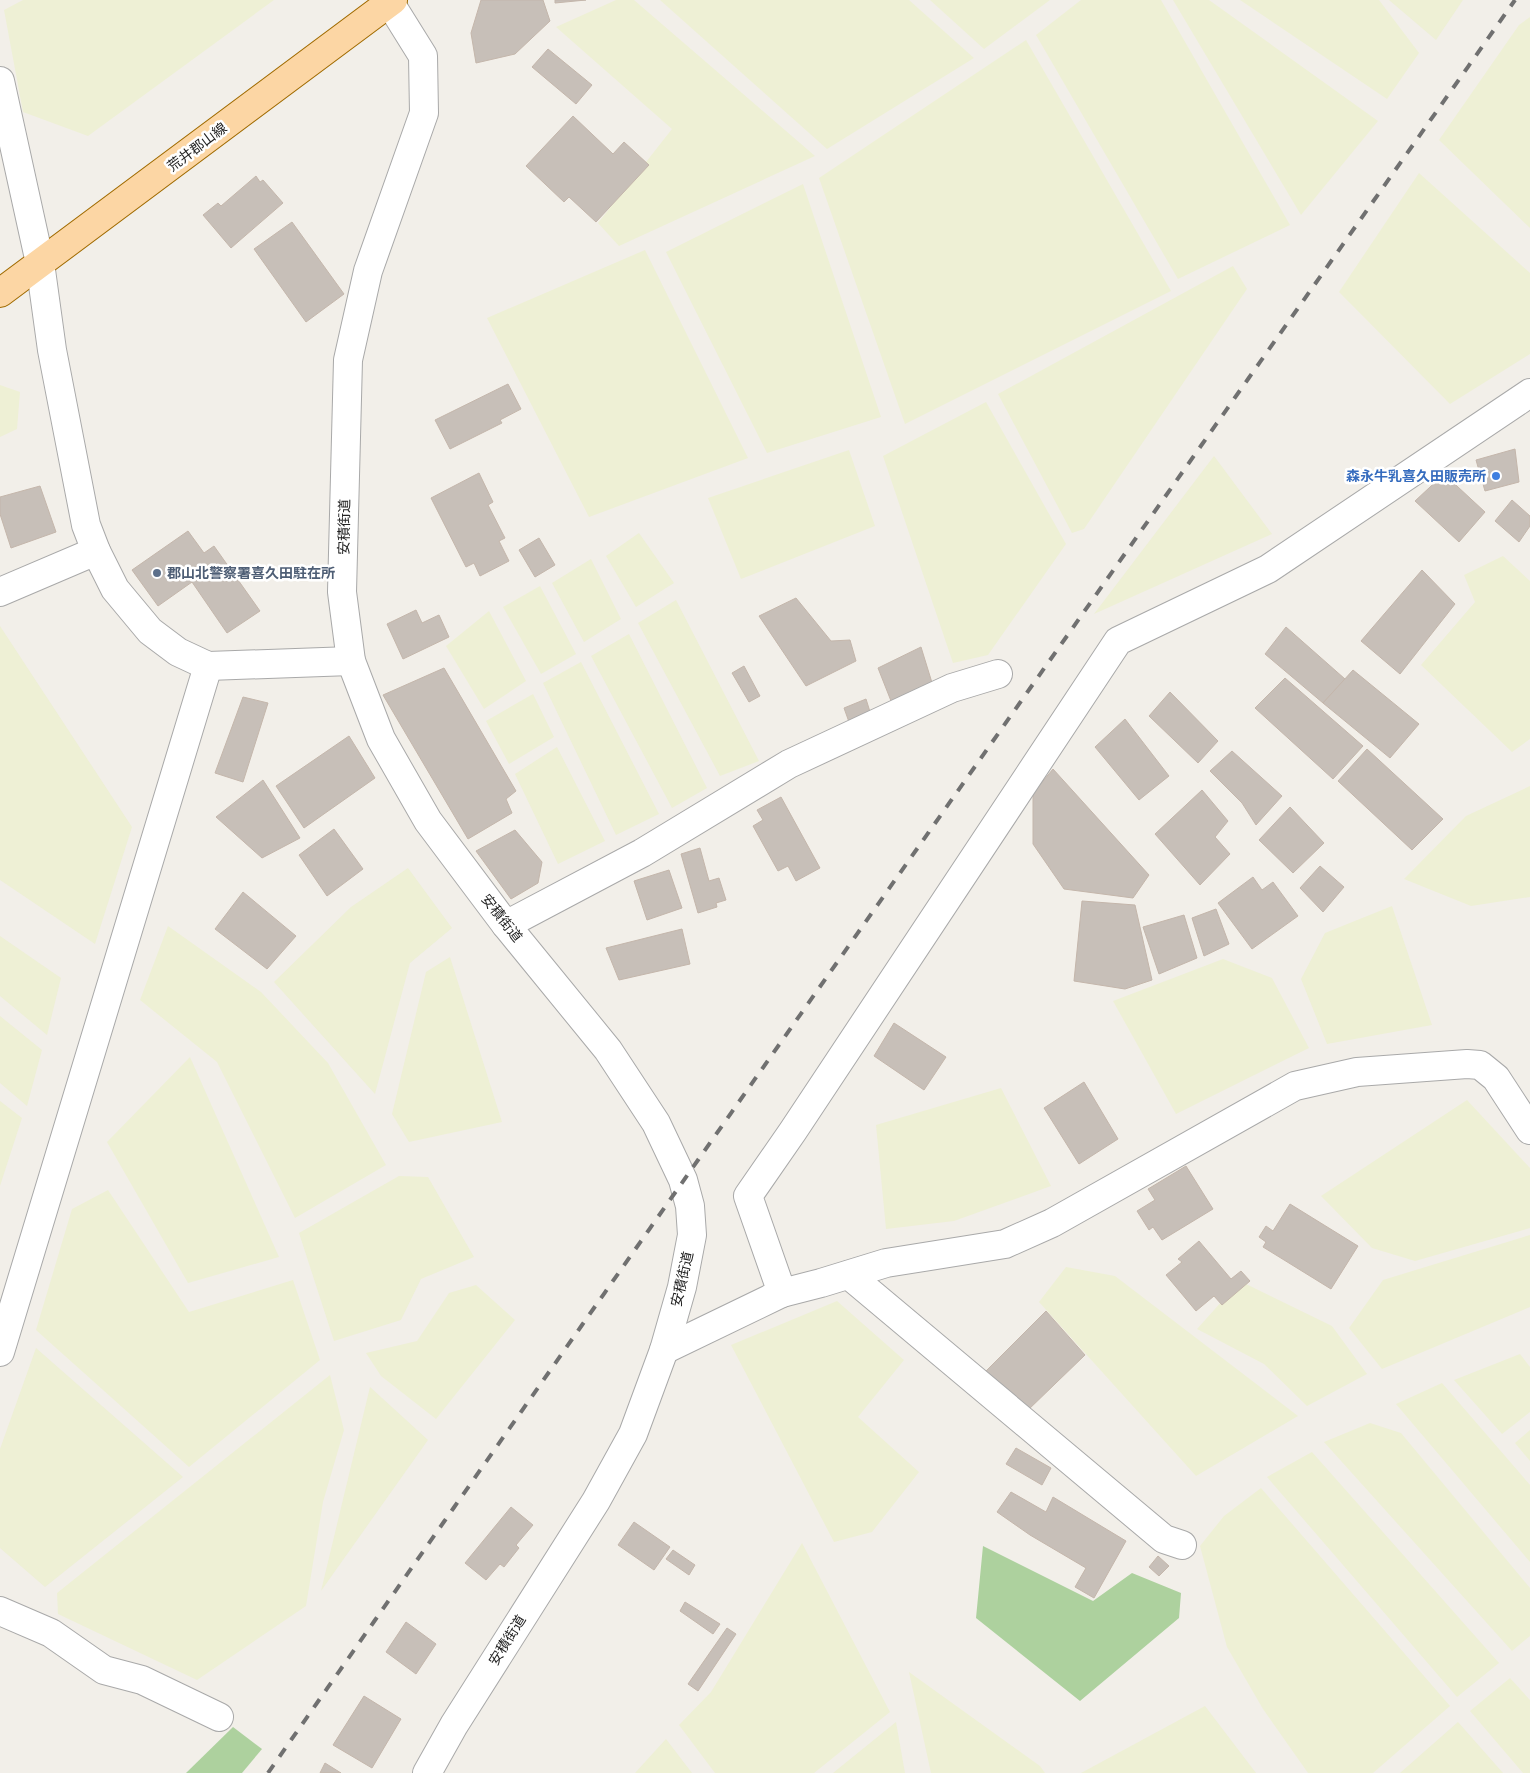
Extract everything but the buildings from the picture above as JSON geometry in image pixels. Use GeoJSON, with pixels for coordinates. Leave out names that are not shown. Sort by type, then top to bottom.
{"type":"FeatureCollection","features":[{"type":"Feature","properties":{"kind":"main road","name":"荒井郡山線"},"geometry":{"type":"LineString","coordinates":[[0,293],[391,1]]}},
{"type":"Feature","properties":{"kind":"street","name":"安積街道"},"geometry":{"type":"LineString","coordinates":[[391,1],[423,56],[424,113],[368,271],[348,360],[342,592],[350,660],[381,739],[428,821],[506,925],[608,1050],[656,1124],[682,1180],[690,1206],[692,1235],[682,1287],[664,1350],[633,1434],[596,1501],[454,1725],[427,1773]]}},
{"type":"Feature","properties":{"kind":"street"},"geometry":{"type":"LineString","coordinates":[[0,81],[40,263],[52,350],[86,525],[115,590],[150,631],[178,652],[208,666],[350,660]]}},
{"type":"Feature","properties":{"kind":"street"},"geometry":{"type":"LineString","coordinates":[[782,1293],[748,1196],[918,944],[1118,641],[1268,569],[1530,393]]}},
{"type":"Feature","properties":{"kind":"street"},"geometry":{"type":"LineString","coordinates":[[0,592],[96,551]]}},
{"type":"Feature","properties":{"kind":"street"},"geometry":{"type":"LineString","coordinates":[[0,1352],[208,666]]}},
{"type":"Feature","properties":{"kind":"street"},"geometry":{"type":"LineString","coordinates":[[506,925],[642,853],[788,764],[952,688],[998,674]]}},
{"type":"Feature","properties":{"kind":"street"},"geometry":{"type":"LineString","coordinates":[[664,1350],[782,1293],[886,1263],[1005,1244],[1052,1223],[1295,1086],[1357,1072],[1467,1064],[1480,1065],[1496,1078],[1530,1130]]}},
{"type":"Feature","properties":{"kind":"street"},"geometry":{"type":"LineString","coordinates":[[849,1275],[1164,1539],[1182,1545]]}},
{"type":"Feature","properties":{"kind":"street"},"geometry":{"type":"LineString","coordinates":[[0,1611],[51,1634],[104,1670],[142,1680],[219,1717]]}},
{"type":"Feature","properties":{"kind":"green space"},"geometry":{"type":"Polygon","coordinates":[[[23,0],[274,0],[88,136],[23,112],[4,10],[23,0]]]}},
{"type":"Feature","properties":{"kind":"green space"},"geometry":{"type":"Polygon","coordinates":[[[616,0],[634,0],[815,156],[619,246],[598,223],[672,129],[556,27],[616,0]]]}},
{"type":"Feature","properties":{"kind":"green space"},"geometry":{"type":"Polygon","coordinates":[[[660,0],[909,0],[974,58],[827,149],[660,0]]]}},
{"type":"Feature","properties":{"kind":"green space"},"geometry":{"type":"Polygon","coordinates":[[[930,0],[1050,0],[984,49],[930,0]]]}},
{"type":"Feature","properties":{"kind":"green space"},"geometry":{"type":"Polygon","coordinates":[[[1081,0],[1161,0],[1290,225],[1178,279],[1036,35],[1081,0]]]}},
{"type":"Feature","properties":{"kind":"green space"},"geometry":{"type":"Polygon","coordinates":[[[1173,0],[1209,0],[1378,121],[1301,215],[1173,0]]]}},
{"type":"Feature","properties":{"kind":"green space"},"geometry":{"type":"Polygon","coordinates":[[[1240,0],[1379,0],[1419,53],[1387,99],[1240,0]]]}},
{"type":"Feature","properties":{"kind":"green space"},"geometry":{"type":"Polygon","coordinates":[[[1389,0],[1463,0],[1436,40],[1389,0]]]}},
{"type":"Feature","properties":{"kind":"green space"},"geometry":{"type":"Polygon","coordinates":[[[1530,17],[1530,228],[1439,140],[1519,25],[1530,17]]]}},
{"type":"Feature","properties":{"kind":"green space"},"geometry":{"type":"Polygon","coordinates":[[[1026,40],[1171,291],[905,424],[819,178],[1026,40]]]}},
{"type":"Feature","properties":{"kind":"green space"},"geometry":{"type":"Polygon","coordinates":[[[1419,173],[1530,273],[1530,354],[1450,404],[1339,292],[1419,173]]]}},
{"type":"Feature","properties":{"kind":"green space"},"geometry":{"type":"Polygon","coordinates":[[[803,184],[881,417],[767,453],[666,252],[803,184]]]}},
{"type":"Feature","properties":{"kind":"green space"},"geometry":{"type":"Polygon","coordinates":[[[645,250],[748,458],[589,517],[487,318],[645,250]]]}},
{"type":"Feature","properties":{"kind":"green space"},"geometry":{"type":"Polygon","coordinates":[[[1233,266],[1247,289],[1084,529],[1072,533],[998,394],[1233,266]]]}},
{"type":"Feature","properties":{"kind":"green space"},"geometry":{"type":"Polygon","coordinates":[[[0,385],[20,392],[17,429],[0,437],[0,385]]]}},
{"type":"Feature","properties":{"kind":"green space"},"geometry":{"type":"Polygon","coordinates":[[[986,402],[1066,544],[988,655],[953,663],[883,456],[986,402]]]}},
{"type":"Feature","properties":{"kind":"green space"},"geometry":{"type":"Polygon","coordinates":[[[849,450],[875,526],[741,579],[708,498],[849,450]]]}},
{"type":"Feature","properties":{"kind":"green space"},"geometry":{"type":"Polygon","coordinates":[[[1214,456],[1272,534],[1094,614],[1214,456]]]}},
{"type":"Feature","properties":{"kind":"green space"},"geometry":{"type":"Polygon","coordinates":[[[639,533],[674,583],[636,607],[606,556],[639,533]]]}},
{"type":"Feature","properties":{"kind":"green space"},"geometry":{"type":"Polygon","coordinates":[[[1503,556],[1530,581],[1530,739],[1512,752],[1421,665],[1475,602],[1464,575],[1503,556]]]}},
{"type":"Feature","properties":{"kind":"green space"},"geometry":{"type":"Polygon","coordinates":[[[591,559],[621,619],[584,642],[552,583],[591,559]]]}},
{"type":"Feature","properties":{"kind":"green space"},"geometry":{"type":"Polygon","coordinates":[[[540,586],[576,654],[541,674],[503,607],[540,586]]]}},
{"type":"Feature","properties":{"kind":"green space"},"geometry":{"type":"Polygon","coordinates":[[[676,600],[759,761],[720,776],[638,623],[676,600]]]}},
{"type":"Feature","properties":{"kind":"green space"},"geometry":{"type":"Polygon","coordinates":[[[489,611],[526,681],[484,709],[446,646],[489,611]]]}},
{"type":"Feature","properties":{"kind":"green space"},"geometry":{"type":"Polygon","coordinates":[[[0,626],[132,827],[95,944],[0,880],[0,626]]]}},
{"type":"Feature","properties":{"kind":"green space"},"geometry":{"type":"Polygon","coordinates":[[[629,634],[707,788],[672,808],[591,656],[629,634]]]}},
{"type":"Feature","properties":{"kind":"green space"},"geometry":{"type":"Polygon","coordinates":[[[581,662],[659,814],[616,835],[543,683],[581,662]]]}},
{"type":"Feature","properties":{"kind":"green space"},"geometry":{"type":"Polygon","coordinates":[[[533,694],[554,737],[509,764],[486,721],[533,694]]]}},
{"type":"Feature","properties":{"kind":"green space"},"geometry":{"type":"Polygon","coordinates":[[[557,747],[605,841],[558,864],[515,774],[557,747]]]}},
{"type":"Feature","properties":{"kind":"green space"},"geometry":{"type":"Polygon","coordinates":[[[1530,786],[1530,897],[1471,906],[1404,879],[1466,816],[1530,786]]]}},
{"type":"Feature","properties":{"kind":"green space"},"geometry":{"type":"Polygon","coordinates":[[[408,868],[452,928],[410,963],[375,1094],[274,982],[351,907],[408,868]]]}},
{"type":"Feature","properties":{"kind":"green space"},"geometry":{"type":"Polygon","coordinates":[[[1392,906],[1432,1025],[1327,1044],[1301,979],[1325,933],[1392,906]]]}},
{"type":"Feature","properties":{"kind":"green space"},"geometry":{"type":"Polygon","coordinates":[[[168,926],[261,992],[328,1063],[386,1165],[295,1218],[217,1062],[140,1000],[168,926]]]}},
{"type":"Feature","properties":{"kind":"green space"},"geometry":{"type":"Polygon","coordinates":[[[0,936],[61,978],[47,1035],[0,996],[0,936]]]}},
{"type":"Feature","properties":{"kind":"green space"},"geometry":{"type":"Polygon","coordinates":[[[450,957],[502,1122],[409,1142],[392,1114],[426,972],[450,957]]]}},
{"type":"Feature","properties":{"kind":"green space"},"geometry":{"type":"Polygon","coordinates":[[[1223,959],[1272,978],[1309,1048],[1176,1114],[1113,1001],[1223,959]]]}},
{"type":"Feature","properties":{"kind":"green space"},"geometry":{"type":"Polygon","coordinates":[[[0,1016],[42,1050],[27,1106],[0,1083],[0,1016]]]}},
{"type":"Feature","properties":{"kind":"green space"},"geometry":{"type":"Polygon","coordinates":[[[190,1057],[279,1257],[188,1283],[107,1142],[190,1057]]]}},
{"type":"Feature","properties":{"kind":"green space"},"geometry":{"type":"Polygon","coordinates":[[[1001,1088],[1051,1186],[954,1221],[886,1229],[876,1125],[1001,1088]]]}},
{"type":"Feature","properties":{"kind":"green space"},"geometry":{"type":"Polygon","coordinates":[[[1467,1100],[1530,1168],[1530,1228],[1415,1261],[1372,1248],[1321,1196],[1467,1100]]]}},
{"type":"Feature","properties":{"kind":"green space"},"geometry":{"type":"Polygon","coordinates":[[[0,1101],[22,1118],[0,1186],[0,1101]]]}},
{"type":"Feature","properties":{"kind":"green space"},"geometry":{"type":"Polygon","coordinates":[[[399,1176],[428,1177],[474,1257],[421,1279],[401,1320],[334,1341],[299,1233],[399,1176]]]}},
{"type":"Feature","properties":{"kind":"green space"},"geometry":{"type":"Polygon","coordinates":[[[108,1190],[189,1312],[293,1280],[320,1360],[189,1467],[36,1330],[72,1209],[108,1190]]]}},
{"type":"Feature","properties":{"kind":"green space"},"geometry":{"type":"Polygon","coordinates":[[[1530,1235],[1530,1307],[1382,1369],[1349,1328],[1383,1280],[1530,1235]]]}},
{"type":"Feature","properties":{"kind":"green space"},"geometry":{"type":"Polygon","coordinates":[[[1066,1267],[1115,1276],[1298,1416],[1196,1476],[1039,1302],[1066,1267]]]}},
{"type":"Feature","properties":{"kind":"green space"},"geometry":{"type":"Polygon","coordinates":[[[1240,1281],[1332,1326],[1367,1374],[1307,1406],[1264,1364],[1197,1329],[1240,1281]]]}},
{"type":"Feature","properties":{"kind":"green space"},"geometry":{"type":"Polygon","coordinates":[[[476,1285],[515,1320],[436,1419],[381,1376],[366,1353],[417,1341],[449,1293],[476,1285]]]}},
{"type":"Feature","properties":{"kind":"green space"},"geometry":{"type":"Polygon","coordinates":[[[837,1301],[904,1360],[858,1417],[919,1472],[872,1532],[834,1542],[731,1345],[837,1301]]]}},
{"type":"Feature","properties":{"kind":"green space"},"geometry":{"type":"Polygon","coordinates":[[[36,1348],[183,1477],[45,1587],[0,1548],[0,1449],[36,1348]]]}},
{"type":"Feature","properties":{"kind":"green space"},"geometry":{"type":"Polygon","coordinates":[[[1520,1354],[1530,1367],[1530,1412],[1502,1434],[1454,1380],[1520,1354]]]}},
{"type":"Feature","properties":{"kind":"green space"},"geometry":{"type":"Polygon","coordinates":[[[330,1375],[344,1430],[323,1502],[306,1606],[197,1680],[58,1614],[57,1593],[330,1375]]]}},
{"type":"Feature","properties":{"kind":"green space"},"geometry":{"type":"Polygon","coordinates":[[[1442,1383],[1530,1485],[1530,1562],[1396,1404],[1442,1383]]]}},
{"type":"Feature","properties":{"kind":"green space"},"geometry":{"type":"Polygon","coordinates":[[[370,1387],[428,1440],[321,1591],[370,1387]]]}},
{"type":"Feature","properties":{"kind":"green space"},"geometry":{"type":"Polygon","coordinates":[[[1370,1423],[1401,1433],[1530,1588],[1530,1636],[1512,1651],[1324,1442],[1370,1423]]]}},
{"type":"Feature","properties":{"kind":"green space"},"geometry":{"type":"Polygon","coordinates":[[[1530,1430],[1530,1461],[1515,1443],[1530,1430]]]}},
{"type":"Feature","properties":{"kind":"green space"},"geometry":{"type":"Polygon","coordinates":[[[1312,1452],[1499,1663],[1457,1697],[1267,1477],[1312,1452]]]}},
{"type":"Feature","properties":{"kind":"green space"},"geometry":{"type":"Polygon","coordinates":[[[1261,1488],[1450,1706],[1373,1773],[1308,1773],[1263,1709],[1227,1647],[1200,1546],[1224,1516],[1261,1488]]]}},
{"type":"Feature","properties":{"kind":"green space"},"geometry":{"type":"Polygon","coordinates":[[[802,1543],[890,1712],[814,1773],[715,1773],[679,1725],[711,1692],[802,1543]]]}},
{"type":"Feature","properties":{"kind":"green space"},"geometry":{"type":"Polygon","coordinates":[[[983,1546],[1093,1601],[1132,1573],[1181,1593],[1179,1618],[1080,1701],[976,1618],[983,1546]]]}},
{"type":"Feature","properties":{"kind":"green space"},"geometry":{"type":"Polygon","coordinates":[[[909,1672],[1040,1766],[1045,1773],[931,1773],[909,1672]]]}},
{"type":"Feature","properties":{"kind":"green space"},"geometry":{"type":"Polygon","coordinates":[[[1510,1678],[1530,1700],[1530,1773],[1523,1773],[1470,1711],[1510,1678]]]}},
{"type":"Feature","properties":{"kind":"green space"},"geometry":{"type":"Polygon","coordinates":[[[1205,1706],[1256,1773],[1081,1773],[1205,1706]]]}},
{"type":"Feature","properties":{"kind":"green space"},"geometry":{"type":"Polygon","coordinates":[[[896,1722],[905,1773],[833,1773],[896,1722]]]}},
{"type":"Feature","properties":{"kind":"green space"},"geometry":{"type":"Polygon","coordinates":[[[1458,1722],[1503,1773],[1400,1773],[1458,1722]]]}},
{"type":"Feature","properties":{"kind":"green space"},"geometry":{"type":"Polygon","coordinates":[[[233,1727],[262,1749],[242,1773],[186,1773],[233,1727]]]}},
{"type":"Feature","properties":{"kind":"green space"},"geometry":{"type":"Polygon","coordinates":[[[666,1739],[692,1773],[635,1773],[666,1739]]]}},
{"type":"Feature","properties":{"kind":"railway"},"geometry":{"type":"LineString","coordinates":[[268,1773],[1515,0]]}},
{"type":"Feature","properties":{"kind":"place","name":"森永牛乳喜久田販売所"},"geometry":{"type":"Point","coordinates":[1496,476]}},
{"type":"Feature","properties":{"kind":"place","name":"郡山北警察署喜久田駐在所"},"geometry":{"type":"Point","coordinates":[157,573]}}]}
